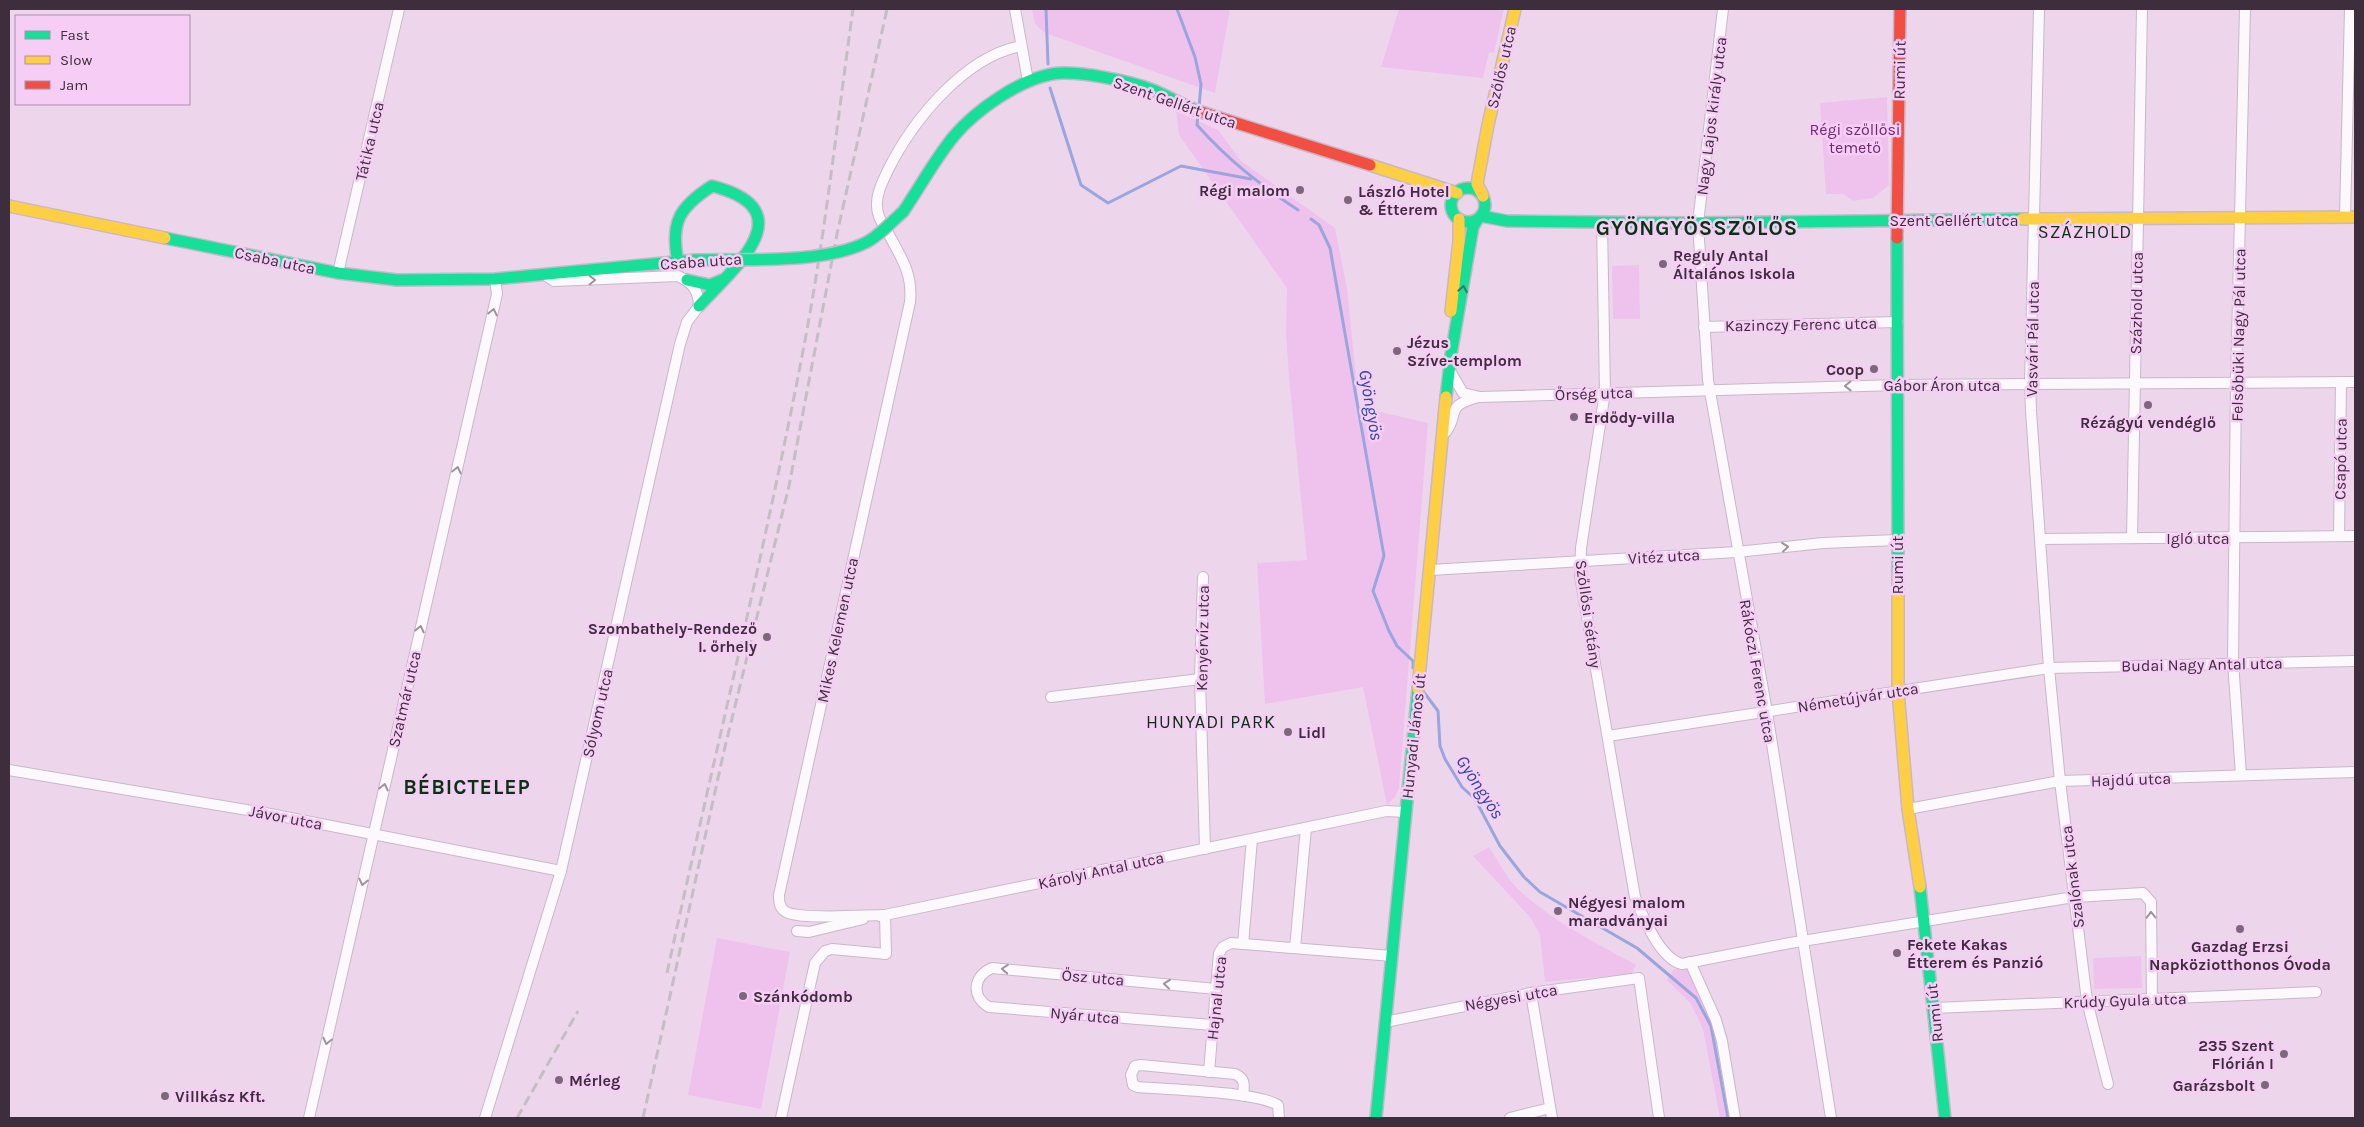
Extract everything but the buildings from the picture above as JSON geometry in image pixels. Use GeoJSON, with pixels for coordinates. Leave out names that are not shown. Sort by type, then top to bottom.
{"type":"FeatureCollection","features":[{"type":"Feature","properties":{"kind":"street","name":"Tátika utca"},"geometry":{"type":"LineString","coordinates":[[338,273],[399,9]]}},
{"type":"Feature","properties":{"kind":"street"},"geometry":{"type":"LineString","coordinates":[[1015,9],[1020,46],[1028,82]]}},
{"type":"Feature","properties":{"kind":"street","name":"Szőlős utca"},"geometry":{"type":"LineString","coordinates":[[1484,199],[1477,184],[1488,125],[1515,9]]}},
{"type":"Feature","properties":{"kind":"street","name":"Nagy Lajos király utca"},"geometry":{"type":"LineString","coordinates":[[1698,223],[1723,9]]}},
{"type":"Feature","properties":{"kind":"street","name":"Rumi út"},"geometry":{"type":"LineString","coordinates":[[1900,9],[1896,220],[1898,322],[1896,385],[1898,691],[1908,809],[1925,922],[1945,1118]]}},
{"type":"Feature","properties":{"kind":"street","name":"Vasvári Pál utca"},"geometry":{"type":"LineString","coordinates":[[2039,9],[2036,219],[2030,384],[2049,668]]}},
{"type":"Feature","properties":{"kind":"street","name":"Százhold utca"},"geometry":{"type":"LineString","coordinates":[[2132,538],[2142,9]]}},
{"type":"Feature","properties":{"kind":"street","name":"Felsőbüki Nagy Pál utca"},"geometry":{"type":"LineString","coordinates":[[2241,775],[2233,662],[2236,538],[2236,381],[2245,9]]}},
{"type":"Feature","properties":{"kind":"street"},"geometry":{"type":"LineString","coordinates":[[2350,9],[2350,217]]}},
{"type":"Feature","properties":{"kind":"street","name":"Mikes Kelemen utca"},"geometry":{"type":"LineString","coordinates":[[885,915],[799,916],[785,912],[780,905],[779,895],[910,302],[910,278],[880,220],[876,207],[877,197],[884,178],[905,140],[931,107],[958,79],[984,60],[1004,49],[1020,46]]}},
{"type":"Feature","properties":{"kind":"street","name":"Szent Gellért utca"},"geometry":{"type":"LineString","coordinates":[[856,248],[877,235],[903,212],[940,155],[963,125],[989,105],[1028,82],[1054,74],[1099,76],[1152,90],[1190,108],[1381,169],[1434,188],[1461,191]]}},
{"type":"Feature","properties":{"kind":"street","name":"Szőlős utca"},"geometry":{"type":"LineString","coordinates":[[1461,191],[1488,125]]}},
{"type":"Feature","properties":{"kind":"street","name":"Szent Gellért utca"},"geometry":{"type":"LineString","coordinates":[[1381,169],[1451,205]]}},
{"type":"Feature","properties":{"kind":"street"},"geometry":{"type":"LineString","coordinates":[[678,262],[675,230],[679,215],[691,199],[712,186],[737,194],[748,202],[756,215],[760,229],[749,252],[699,306]]}},
{"type":"Feature","properties":{"kind":"street"},"geometry":{"type":"LineString","coordinates":[[1473,189],[1484,199],[1485,209],[1479,218],[1468,222],[1459,219],[1454,214],[1451,205],[1461,191],[1473,189]]}},
{"type":"Feature","properties":{"kind":"street","name":"Szent Gellért utca"},"geometry":{"type":"LineString","coordinates":[[1484,199],[1508,214],[1553,221]]}},
{"type":"Feature","properties":{"kind":"street","name":"Csaba utca"},"geometry":{"type":"LineString","coordinates":[[9,206],[338,273],[397,280],[495,279],[695,260],[794,257],[856,248]]}},
{"type":"Feature","properties":{"kind":"street","name":"Szent Gellért utca"},"geometry":{"type":"LineString","coordinates":[[1479,218],[1507,221],[1698,223],[2350,217]]}},
{"type":"Feature","properties":{"kind":"street","name":"Hunyadi János út"},"geometry":{"type":"LineString","coordinates":[[1376,1118],[1430,570],[1441,438],[1451,355],[1474,227],[1479,218]]}},
{"type":"Feature","properties":{"kind":"street","name":"Hunyadi János út"},"geometry":{"type":"LineString","coordinates":[[1451,355],[1450,333],[1459,241],[1459,219]]}},
{"type":"Feature","properties":{"kind":"street","name":"Szőllősi sétány"},"geometry":{"type":"LineString","coordinates":[[1602,223],[1604,392],[1580,561],[1580,576],[1635,897],[1664,954],[1674,963],[1690,962]]}},
{"type":"Feature","properties":{"kind":"street","name":"Rákóczi Ferenc utca"},"geometry":{"type":"LineString","coordinates":[[1698,223],[1709,389],[1767,712],[1801,942],[1831,1118]]}},
{"type":"Feature","properties":{"kind":"street","name":"Csaba utca"},"geometry":{"type":"LineString","coordinates":[[545,275],[554,281],[678,276],[687,280],[697,292],[699,306]]}},
{"type":"Feature","properties":{"kind":"street","name":"Szatmár utca"},"geometry":{"type":"LineString","coordinates":[[309,1118],[497,294],[495,279]]}},
{"type":"Feature","properties":{"kind":"street"},"geometry":{"type":"LineString","coordinates":[[687,280],[710,285],[723,280]]}},
{"type":"Feature","properties":{"kind":"street","name":"Sólyom utca"},"geometry":{"type":"LineString","coordinates":[[485,1118],[561,871],[680,344],[687,322],[699,306]]}},
{"type":"Feature","properties":{"kind":"street","name":"Kazinczy Ferenc utca"},"geometry":{"type":"LineString","coordinates":[[1704,326],[1898,322]]}},
{"type":"Feature","properties":{"kind":"street","name":"Őrség utca"},"geometry":{"type":"LineString","coordinates":[[1449,369],[1463,393],[1480,397],[1709,389]]}},
{"type":"Feature","properties":{"kind":"street","name":"Gábor Áron utca"},"geometry":{"type":"LineString","coordinates":[[1709,389],[2135,382],[2355,382]]}},
{"type":"Feature","properties":{"kind":"street","name":"Csapó utca"},"geometry":{"type":"LineString","coordinates":[[2338,536],[2341,382]]}},
{"type":"Feature","properties":{"kind":"street","name":"Őrség utca"},"geometry":{"type":"LineString","coordinates":[[1441,438],[1449,427],[1452,413],[1458,405],[1480,397]]}},
{"type":"Feature","properties":{"kind":"street","name":"Igló utca"},"geometry":{"type":"LineString","coordinates":[[2041,539],[2355,536]]}},
{"type":"Feature","properties":{"kind":"street","name":"Vitéz utca"},"geometry":{"type":"LineString","coordinates":[[1430,570],[1737,552],[1823,543],[1898,540]]}},
{"type":"Feature","properties":{"kind":"street","name":"Kenyérvíz utca"},"geometry":{"type":"LineString","coordinates":[[1203,577],[1200,679],[1205,849]]}},
{"type":"Feature","properties":{"kind":"street","name":"Budai Nagy Antal utca"},"geometry":{"type":"LineString","coordinates":[[2049,668],[2233,662],[2355,661]]}},
{"type":"Feature","properties":{"kind":"street","name":"Németújvár utca"},"geometry":{"type":"LineString","coordinates":[[1608,736],[2049,668]]}},
{"type":"Feature","properties":{"kind":"street","name":"Szalónak utca"},"geometry":{"type":"LineString","coordinates":[[2049,668],[2060,781],[2086,1001],[2108,1084]]}},
{"type":"Feature","properties":{"kind":"street"},"geometry":{"type":"LineString","coordinates":[[1051,697],[1200,679]]}},
{"type":"Feature","properties":{"kind":"street","name":"Jávor utca"},"geometry":{"type":"LineString","coordinates":[[9,770],[265,813],[561,871]]}},
{"type":"Feature","properties":{"kind":"street","name":"Hajdú utca"},"geometry":{"type":"LineString","coordinates":[[1908,809],[2060,781],[2355,772]]}},
{"type":"Feature","properties":{"kind":"street","name":"Károlyi Antal utca"},"geometry":{"type":"LineString","coordinates":[[797,931],[809,932],[1386,811],[1406,812]]}},
{"type":"Feature","properties":{"kind":"street"},"geometry":{"type":"LineString","coordinates":[[1296,948],[1306,828]]}},
{"type":"Feature","properties":{"kind":"street","name":"Hajnal utca"},"geometry":{"type":"LineString","coordinates":[[1243,944],[1252,839]]}},
{"type":"Feature","properties":{"kind":"street"},"geometry":{"type":"LineString","coordinates":[[1735,1118],[1718,1027],[1690,962],[2074,897],[2143,892],[2151,902],[2152,999]]}},
{"type":"Feature","properties":{"kind":"street"},"geometry":{"type":"LineString","coordinates":[[782,1118],[815,964],[825,951],[832,949],[886,954],[885,915]]}},
{"type":"Feature","properties":{"kind":"street","name":"Hajnal utca"},"geometry":{"type":"LineString","coordinates":[[1209,1072],[1219,953],[1222,947],[1231,943],[1392,956]]}},
{"type":"Feature","properties":{"kind":"street","name":"Ősz utca"},"geometry":{"type":"LineString","coordinates":[[977,981],[983,972],[992,968],[1216,988]]}},
{"type":"Feature","properties":{"kind":"street","name":"Négyesi utca"},"geometry":{"type":"LineString","coordinates":[[1385,1022],[1532,992],[1619,979],[1639,978],[1659,1118]]}},
{"type":"Feature","properties":{"kind":"street","name":"Nyár utca"},"geometry":{"type":"LineString","coordinates":[[977,981],[977,996],[981,1002],[989,1007],[1212,1025]]}},
{"type":"Feature","properties":{"kind":"street"},"geometry":{"type":"LineString","coordinates":[[1510,1118],[1551,1113],[1532,992]]}},
{"type":"Feature","properties":{"kind":"street","name":"Krúdy Gyula utca"},"geometry":{"type":"LineString","coordinates":[[1934,1008],[2316,992]]}},
{"type":"Feature","properties":{"kind":"street"},"geometry":{"type":"LineString","coordinates":[[1243,1096],[1245,1082],[1242,1077],[1236,1074],[1135,1066],[1132,1070],[1131,1081],[1133,1085],[1138,1087],[1243,1096],[1278,1105],[1279,1118]]}},
{"type":"Feature","properties":{"kind":"green space"},"geometry":{"type":"Polygon","coordinates":[[[1032,9],[1230,9],[1215,93],[1045,33],[1035,24],[1032,9]]]}},
{"type":"Feature","properties":{"kind":"green space"},"geometry":{"type":"Polygon","coordinates":[[[1399,9],[1504,9],[1494,53],[1489,52],[1483,78],[1381,67],[1399,9]]]}},
{"type":"Feature","properties":{"kind":"green space","name":"Régi szőllősi temető"},"geometry":{"type":"Polygon","coordinates":[[[1887,97],[1889,185],[1873,198],[1853,201],[1843,194],[1826,194],[1820,103],[1887,97]]]}},
{"type":"Feature","properties":{"kind":"green space"},"geometry":{"type":"Polygon","coordinates":[[[1176,111],[1218,130],[1241,161],[1335,228],[1347,288],[1359,407],[1428,423],[1399,788],[1395,797],[1387,805],[1363,687],[1265,704],[1257,563],[1307,560],[1289,377],[1286,334],[1287,288],[1179,135],[1176,111]]]}},
{"type":"Feature","properties":{"kind":"green space"},"geometry":{"type":"Polygon","coordinates":[[[1639,265],[1640,319],[1613,319],[1612,266],[1639,265]]]}},
{"type":"Feature","properties":{"kind":"green space"},"geometry":{"type":"Polygon","coordinates":[[[1489,847],[1513,884],[1530,900],[1559,921],[1636,965],[1632,974],[1545,982],[1540,935],[1530,917],[1473,856],[1489,847]]]}},
{"type":"Feature","properties":{"kind":"green space"},"geometry":{"type":"Polygon","coordinates":[[[717,938],[790,952],[761,1109],[688,1095],[717,938]]]}},
{"type":"Feature","properties":{"kind":"green space"},"geometry":{"type":"Polygon","coordinates":[[[2141,956],[2142,988],[2094,989],[2093,958],[2141,956]]]}},
{"type":"Feature","properties":{"kind":"green space"},"geometry":{"type":"Polygon","coordinates":[[[1674,969],[1699,969],[1727,1035],[1740,1118],[1720,1118],[1703,1029],[1691,1004],[1667,980],[1674,969]]]}},
{"type":"Feature","properties":{"kind":"waterway","name":"Gyöngyös"},"geometry":{"type":"LineString","coordinates":[[1046,9],[1048,64]]}},
{"type":"Feature","properties":{"kind":"waterway","name":"Gyöngyös"},"geometry":{"type":"LineString","coordinates":[[1177,9],[1195,57],[1201,84],[1199,107]]}},
{"type":"Feature","properties":{"kind":"waterway","name":"Gyöngyös"},"geometry":{"type":"LineString","coordinates":[[1050,88],[1081,185],[1108,203],[1181,166],[1251,179]]}},
{"type":"Feature","properties":{"kind":"waterway","name":"Gyöngyös"},"geometry":{"type":"LineString","coordinates":[[1198,113],[1197,125],[1220,149],[1257,181],[1298,210]]}},
{"type":"Feature","properties":{"kind":"waterway","name":"Gyöngyös"},"geometry":{"type":"LineString","coordinates":[[1311,219],[1319,225],[1330,248],[1384,556],[1373,591],[1389,631],[1397,646],[1413,661],[1413,668]]}},
{"type":"Feature","properties":{"kind":"waterway","name":"Gyöngyös"},"geometry":{"type":"LineString","coordinates":[[1423,691],[1438,711],[1440,746],[1445,759],[1462,787],[1475,799],[1500,846],[1524,877],[1540,892],[1637,948],[1696,998],[1711,1026],[1728,1118]]}},
{"type":"Feature","properties":{"kind":"railway"},"geometry":{"type":"LineString","coordinates":[[667,973],[788,429],[811,308],[853,9]]}},
{"type":"Feature","properties":{"kind":"railway"},"geometry":{"type":"LineString","coordinates":[[643,1118],[724,751],[789,486],[837,234],[887,9]]}},
{"type":"Feature","properties":{"kind":"railway"},"geometry":{"type":"LineString","coordinates":[[517,1118],[578,1011]]}},
{"type":"Feature","properties":{"kind":"traffic: fast"},"geometry":{"type":"LineString","coordinates":[[903,212],[940,154],[963,126],[1012,89],[1039,77],[1063,73],[1118,80],[1153,90],[1198,111]]}},
{"type":"Feature","properties":{"kind":"traffic: fast"},"geometry":{"type":"LineString","coordinates":[[678,262],[675,237],[680,217],[692,201],[712,186],[740,196],[755,210],[758,224],[754,241],[729,275],[699,306]]}},
{"type":"Feature","properties":{"kind":"traffic: fast"},"geometry":{"type":"LineString","coordinates":[[1468,188],[1480,193],[1485,205],[1480,217],[1468,222],[1456,217],[1451,205],[1456,193],[1468,188]]}},
{"type":"Feature","properties":{"kind":"traffic: fast"},"geometry":{"type":"LineString","coordinates":[[695,260],[783,259],[829,254],[850,249],[867,242],[903,212]]}},
{"type":"Feature","properties":{"kind":"traffic: fast"},"geometry":{"type":"LineString","coordinates":[[1481,216],[1507,221],[1687,223],[2022,219]]}},
{"type":"Feature","properties":{"kind":"traffic: fast"},"geometry":{"type":"LineString","coordinates":[[1446,397],[1451,355],[1473,227],[1477,220]]}},
{"type":"Feature","properties":{"kind":"traffic: fast"},"geometry":{"type":"LineString","coordinates":[[165,238],[338,273],[397,280],[495,279],[695,260]]}},
{"type":"Feature","properties":{"kind":"traffic: fast"},"geometry":{"type":"LineString","coordinates":[[1897,238],[1898,573]]}},
{"type":"Feature","properties":{"kind":"traffic: fast"},"geometry":{"type":"LineString","coordinates":[[687,280],[710,285],[722,280]]}},
{"type":"Feature","properties":{"kind":"traffic: fast"},"geometry":{"type":"LineString","coordinates":[[1376,1118],[1418,689]]}},
{"type":"Feature","properties":{"kind":"traffic: fast"},"geometry":{"type":"LineString","coordinates":[[1920,887],[1945,1118]]}},
{"type":"Feature","properties":{"kind":"traffic: slow"},"geometry":{"type":"LineString","coordinates":[[1483,196],[1477,184],[1488,125],[1515,9]]}},
{"type":"Feature","properties":{"kind":"traffic: slow"},"geometry":{"type":"LineString","coordinates":[[1370,165],[1457,193]]}},
{"type":"Feature","properties":{"kind":"traffic: slow"},"geometry":{"type":"LineString","coordinates":[[9,206],[165,238]]}},
{"type":"Feature","properties":{"kind":"traffic: slow"},"geometry":{"type":"LineString","coordinates":[[2022,219],[2355,217]]}},
{"type":"Feature","properties":{"kind":"traffic: slow"},"geometry":{"type":"LineString","coordinates":[[1451,311],[1459,241],[1459,219]]}},
{"type":"Feature","properties":{"kind":"traffic: slow"},"geometry":{"type":"LineString","coordinates":[[1418,689],[1446,397]]}},
{"type":"Feature","properties":{"kind":"traffic: slow"},"geometry":{"type":"LineString","coordinates":[[1898,573],[1898,691],[1908,809],[1920,887]]}},
{"type":"Feature","properties":{"kind":"traffic: jam"},"geometry":{"type":"LineString","coordinates":[[1897,238],[1900,9]]}},
{"type":"Feature","properties":{"kind":"traffic: jam"},"geometry":{"type":"LineString","coordinates":[[1198,111],[1370,165]]}},
{"type":"Feature","properties":{"kind":"place","name":"Régi malom"},"geometry":{"type":"Point","coordinates":[1300,190]}},
{"type":"Feature","properties":{"kind":"place","name":"László Hotel & Étterem"},"geometry":{"type":"Point","coordinates":[1348,200]}},
{"type":"Feature","properties":{"kind":"place","name":"Reguly Antal Általános Iskola"},"geometry":{"type":"Point","coordinates":[1663,264]}},
{"type":"Feature","properties":{"kind":"place","name":"Jézus Szíve-templom"},"geometry":{"type":"Point","coordinates":[1397,351]}},
{"type":"Feature","properties":{"kind":"place","name":"Coop"},"geometry":{"type":"Point","coordinates":[1874,369]}},
{"type":"Feature","properties":{"kind":"place","name":"Rézágyú vendéglő"},"geometry":{"type":"Point","coordinates":[2148,405]}},
{"type":"Feature","properties":{"kind":"place","name":"Erdődy-villa"},"geometry":{"type":"Point","coordinates":[1574,417]}},
{"type":"Feature","properties":{"kind":"place","name":"Szombathely-Rendező I. őrhely"},"geometry":{"type":"Point","coordinates":[767,637]}},
{"type":"Feature","properties":{"kind":"place","name":"Lidl"},"geometry":{"type":"Point","coordinates":[1288,732]}},
{"type":"Feature","properties":{"kind":"place","name":"Négyesi malom maradványai"},"geometry":{"type":"Point","coordinates":[1558,911]}},
{"type":"Feature","properties":{"kind":"place","name":"Gazdag Erzsi Napköziotthonos Óvoda"},"geometry":{"type":"Point","coordinates":[2240,929]}},
{"type":"Feature","properties":{"kind":"place","name":"Fekete Kakas Étterem és Panzió"},"geometry":{"type":"Point","coordinates":[1897,953]}},
{"type":"Feature","properties":{"kind":"place","name":"Szánkódomb"},"geometry":{"type":"Point","coordinates":[743,996]}},
{"type":"Feature","properties":{"kind":"place","name":"235 Szent Flórián I"},"geometry":{"type":"Point","coordinates":[2284,1054]}},
{"type":"Feature","properties":{"kind":"place","name":"Mérleg"},"geometry":{"type":"Point","coordinates":[559,1080]}},
{"type":"Feature","properties":{"kind":"place","name":"Garázsbolt"},"geometry":{"type":"Point","coordinates":[2265,1085]}},
{"type":"Feature","properties":{"kind":"place","name":"Villkász Kft."},"geometry":{"type":"Point","coordinates":[165,1096]}},
{"type":"Feature","properties":{"kind":"district","name":"GYÖNGYÖSSZŐLŐS"},"geometry":{"type":"Point","coordinates":[1697,228]}},
{"type":"Feature","properties":{"kind":"district","name":"SZÁZHOLD"},"geometry":{"type":"Point","coordinates":[2085,232]}},
{"type":"Feature","properties":{"kind":"district","name":"HUNYADI PARK"},"geometry":{"type":"Point","coordinates":[1211,722]}},
{"type":"Feature","properties":{"kind":"district","name":"BÉBICTELEP"},"geometry":{"type":"Point","coordinates":[467,787]}}]}
